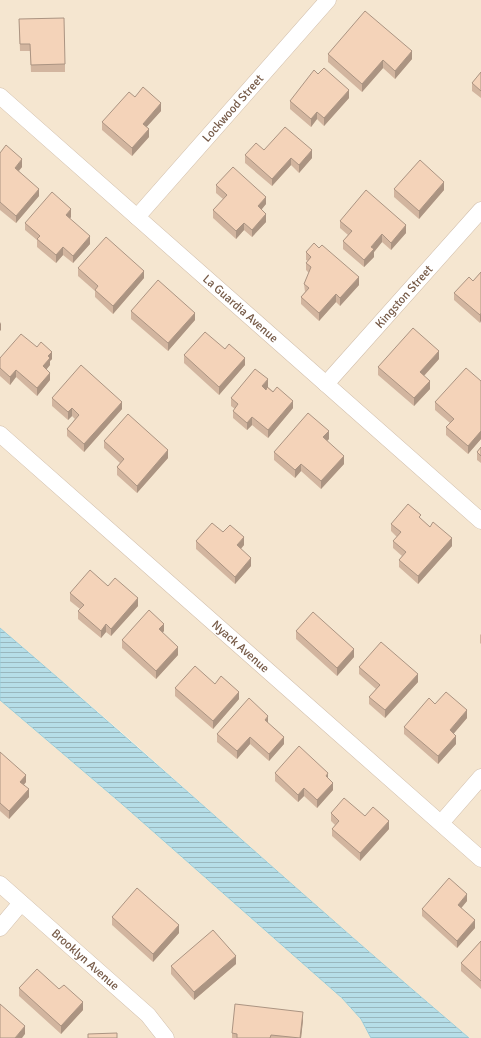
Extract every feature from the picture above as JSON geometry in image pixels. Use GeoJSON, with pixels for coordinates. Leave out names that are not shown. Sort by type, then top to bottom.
{"type":"FeatureCollection","features":[{"type":"Feature","properties":{"kind":"street","name":"Lockwood Street"},"geometry":{"type":"LineString","coordinates":[[137,217],[328,0]]}},
{"type":"Feature","properties":{"kind":"street","name":"La Guardia Avenue"},"geometry":{"type":"LineString","coordinates":[[0,96],[481,521]]}},
{"type":"Feature","properties":{"kind":"street","name":"Kingston Street"},"geometry":{"type":"LineString","coordinates":[[326,384],[481,210]]}},
{"type":"Feature","properties":{"kind":"street","name":"Nyack Avenue"},"geometry":{"type":"LineString","coordinates":[[0,434],[481,859]]}},
{"type":"Feature","properties":{"kind":"street"},"geometry":{"type":"LineString","coordinates":[[440,823],[481,777]]}},
{"type":"Feature","properties":{"kind":"street","name":"Brooklyn Avenue"},"geometry":{"type":"LineString","coordinates":[[0,884],[148,1015],[166,1038]]}},
{"type":"Feature","properties":{"kind":"street"},"geometry":{"type":"LineString","coordinates":[[0,928],[21,903]]}},
{"type":"Feature","properties":{"kind":"shaded area"},"geometry":{"type":"Polygon","coordinates":[[[0,0],[481,0],[481,1038],[469,1038],[451,1023],[293,886],[127,737],[0,628],[0,0]]]}},
{"type":"Feature","properties":{"kind":"shaded area"},"geometry":{"type":"Polygon","coordinates":[[[0,700],[122,804],[342,998],[361,1019],[371,1038],[0,1038],[0,700]]]}},
{"type":"Feature","properties":{"kind":"water"},"geometry":{"type":"Polygon","coordinates":[[[0,628],[469,1038],[371,1038],[361,1019],[342,998],[122,804],[0,700],[0,628]]]}},
{"type":"Feature","properties":{"kind":"building"},"geometry":{"type":"Polygon","coordinates":[[[365,11],[412,51],[395,71],[383,60],[362,84],[328,54],[365,11]]]}},
{"type":"Feature","properties":{"kind":"building"},"geometry":{"type":"Polygon","coordinates":[[[64,18],[65,64],[31,65],[30,44],[20,44],[19,19],[64,18]]]}},
{"type":"Feature","properties":{"kind":"building"},"geometry":{"type":"Polygon","coordinates":[[[324,68],[349,90],[324,118],[317,112],[311,119],[290,101],[314,70],[318,74],[324,68]]]}},
{"type":"Feature","properties":{"kind":"building"},"geometry":{"type":"Polygon","coordinates":[[[481,72],[481,91],[472,83],[481,72]]]}},
{"type":"Feature","properties":{"kind":"building"},"geometry":{"type":"Polygon","coordinates":[[[143,87],[161,103],[143,124],[149,129],[132,148],[102,122],[129,92],[135,97],[143,87]]]}},
{"type":"Feature","properties":{"kind":"building"},"geometry":{"type":"Polygon","coordinates":[[[285,127],[312,150],[299,165],[291,158],[272,179],[245,155],[256,143],[264,150],[285,127]]]}},
{"type":"Feature","properties":{"kind":"building"},"geometry":{"type":"Polygon","coordinates":[[[6,145],[22,159],[15,168],[39,189],[16,216],[0,202],[0,153],[6,145]]]}},
{"type":"Feature","properties":{"kind":"building"},"geometry":{"type":"Polygon","coordinates":[[[420,160],[444,182],[419,211],[394,189],[420,160]]]}},
{"type":"Feature","properties":{"kind":"building"},"geometry":{"type":"Polygon","coordinates":[[[233,167],[266,197],[258,206],[266,214],[252,230],[244,223],[236,231],[213,210],[227,195],[216,185],[233,167]]]}},
{"type":"Feature","properties":{"kind":"building"},"geometry":{"type":"Polygon","coordinates":[[[366,190],[406,225],[391,243],[382,234],[371,247],[374,249],[364,260],[343,241],[352,231],[340,221],[366,190]]]}},
{"type":"Feature","properties":{"kind":"building"},"geometry":{"type":"Polygon","coordinates":[[[52,192],[71,209],[66,215],[90,236],[73,256],[63,247],[56,255],[37,239],[40,236],[25,223],[52,192]]]}},
{"type":"Feature","properties":{"kind":"building"},"geometry":{"type":"Polygon","coordinates":[[[106,237],[144,271],[113,306],[95,290],[98,286],[78,268],[106,237]]]}},
{"type":"Feature","properties":{"kind":"building"},"geometry":{"type":"Polygon","coordinates":[[[314,243],[319,248],[322,245],[359,277],[340,298],[336,294],[319,313],[301,297],[309,288],[304,284],[311,267],[306,263],[311,257],[306,252],[314,243]]]}},
{"type":"Feature","properties":{"kind":"building"},"geometry":{"type":"Polygon","coordinates":[[[481,272],[480,315],[454,293],[469,277],[473,281],[481,272]]]}},
{"type":"Feature","properties":{"kind":"building"},"geometry":{"type":"Polygon","coordinates":[[[158,280],[195,313],[168,343],[131,311],[158,280]]]}},
{"type":"Feature","properties":{"kind":"building"},"geometry":{"type":"Polygon","coordinates":[[[413,328],[439,351],[420,372],[430,381],[414,398],[378,367],[413,328]]]}},
{"type":"Feature","properties":{"kind":"building"},"geometry":{"type":"Polygon","coordinates":[[[205,332],[225,349],[229,344],[245,358],[219,387],[184,355],[205,332]]]}},
{"type":"Feature","properties":{"kind":"building"},"geometry":{"type":"Polygon","coordinates":[[[21,334],[37,347],[41,342],[52,352],[48,356],[50,358],[43,366],[50,373],[37,388],[16,370],[10,377],[0,368],[0,358],[21,334]]]}},
{"type":"Feature","properties":{"kind":"building"},"geometry":{"type":"Polygon","coordinates":[[[81,365],[122,402],[84,444],[67,429],[79,415],[72,408],[68,412],[52,398],[81,365]]]}},
{"type":"Feature","properties":{"kind":"building"},"geometry":{"type":"Polygon","coordinates":[[[466,368],[481,381],[481,431],[468,446],[446,427],[454,419],[435,402],[466,368]]]}},
{"type":"Feature","properties":{"kind":"building"},"geometry":{"type":"Polygon","coordinates":[[[255,369],[268,379],[262,386],[266,390],[267,387],[273,392],[277,387],[293,401],[268,430],[252,417],[247,423],[233,411],[238,404],[231,398],[255,369]]]}},
{"type":"Feature","properties":{"kind":"building"},"geometry":{"type":"Polygon","coordinates":[[[308,413],[329,431],[323,437],[344,456],[321,481],[301,464],[295,470],[274,452],[308,413]]]}},
{"type":"Feature","properties":{"kind":"building"},"geometry":{"type":"Polygon","coordinates":[[[128,414],[168,450],[137,486],[117,467],[124,459],[104,441],[128,414]]]}},
{"type":"Feature","properties":{"kind":"building"},"geometry":{"type":"Polygon","coordinates":[[[481,447],[481,456],[477,452],[481,447]]]}},
{"type":"Feature","properties":{"kind":"building"},"geometry":{"type":"Polygon","coordinates":[[[408,504],[421,515],[419,517],[430,527],[433,522],[452,538],[418,576],[399,560],[406,552],[393,541],[401,532],[391,524],[408,504]]]}},
{"type":"Feature","properties":{"kind":"building"},"geometry":{"type":"Polygon","coordinates":[[[212,523],[223,532],[230,525],[244,537],[237,545],[251,558],[235,577],[196,541],[212,523]]]}},
{"type":"Feature","properties":{"kind":"building"},"geometry":{"type":"Polygon","coordinates":[[[90,570],[108,586],[115,578],[138,598],[111,629],[106,624],[101,631],[78,611],[84,605],[70,593],[90,570]]]}},
{"type":"Feature","properties":{"kind":"building"},"geometry":{"type":"Polygon","coordinates":[[[149,610],[164,624],[159,629],[178,647],[156,671],[122,640],[149,610]]]}},
{"type":"Feature","properties":{"kind":"building"},"geometry":{"type":"Polygon","coordinates":[[[313,612],[354,649],[337,668],[296,631],[313,612]]]}},
{"type":"Feature","properties":{"kind":"building"},"geometry":{"type":"Polygon","coordinates":[[[381,642],[418,674],[385,710],[369,697],[380,685],[359,667],[381,642]]]}},
{"type":"Feature","properties":{"kind":"building"},"geometry":{"type":"Polygon","coordinates":[[[195,666],[215,684],[221,676],[239,692],[213,721],[175,688],[195,666]]]}},
{"type":"Feature","properties":{"kind":"building"},"geometry":{"type":"Polygon","coordinates":[[[446,692],[467,710],[450,730],[456,736],[438,756],[404,727],[429,698],[435,704],[446,692]]]}},
{"type":"Feature","properties":{"kind":"building"},"geometry":{"type":"Polygon","coordinates":[[[249,698],[268,716],[265,720],[284,737],[269,754],[250,737],[237,751],[217,734],[249,698]]]}},
{"type":"Feature","properties":{"kind":"building"},"geometry":{"type":"Polygon","coordinates":[[[299,746],[328,773],[326,776],[333,783],[317,800],[304,788],[298,795],[275,773],[299,746]]]}},
{"type":"Feature","properties":{"kind":"building"},"geometry":{"type":"Polygon","coordinates":[[[0,752],[26,775],[20,782],[29,789],[9,811],[0,803],[0,752]]]}},
{"type":"Feature","properties":{"kind":"building"},"geometry":{"type":"Polygon","coordinates":[[[344,798],[365,816],[373,807],[389,821],[360,853],[332,829],[339,821],[331,813],[344,798]]]}},
{"type":"Feature","properties":{"kind":"building"},"geometry":{"type":"Polygon","coordinates":[[[449,878],[467,894],[458,905],[475,920],[457,941],[422,909],[449,878]]]}},
{"type":"Feature","properties":{"kind":"building"},"geometry":{"type":"Polygon","coordinates":[[[137,888],[179,925],[153,954],[112,917],[137,888]]]}},
{"type":"Feature","properties":{"kind":"building"},"geometry":{"type":"Polygon","coordinates":[[[213,930],[236,956],[194,992],[171,966],[213,930]]]}},
{"type":"Feature","properties":{"kind":"building"},"geometry":{"type":"Polygon","coordinates":[[[481,941],[481,981],[461,963],[481,941]]]}},
{"type":"Feature","properties":{"kind":"building"},"geometry":{"type":"Polygon","coordinates":[[[37,969],[59,989],[64,985],[83,1002],[61,1026],[19,988],[37,969]]]}},
{"type":"Feature","properties":{"kind":"building"},"geometry":{"type":"Polygon","coordinates":[[[0,1004],[25,1026],[15,1038],[0,1038],[0,1004]]]}},
{"type":"Feature","properties":{"kind":"building"},"geometry":{"type":"Polygon","coordinates":[[[235,1004],[303,1012],[300,1038],[271,1035],[270,1038],[237,1038],[237,1034],[232,1033],[235,1004]]]}},
{"type":"Feature","properties":{"kind":"building"},"geometry":{"type":"Polygon","coordinates":[[[117,1033],[117,1038],[88,1038],[88,1034],[117,1033]]]}}]}
